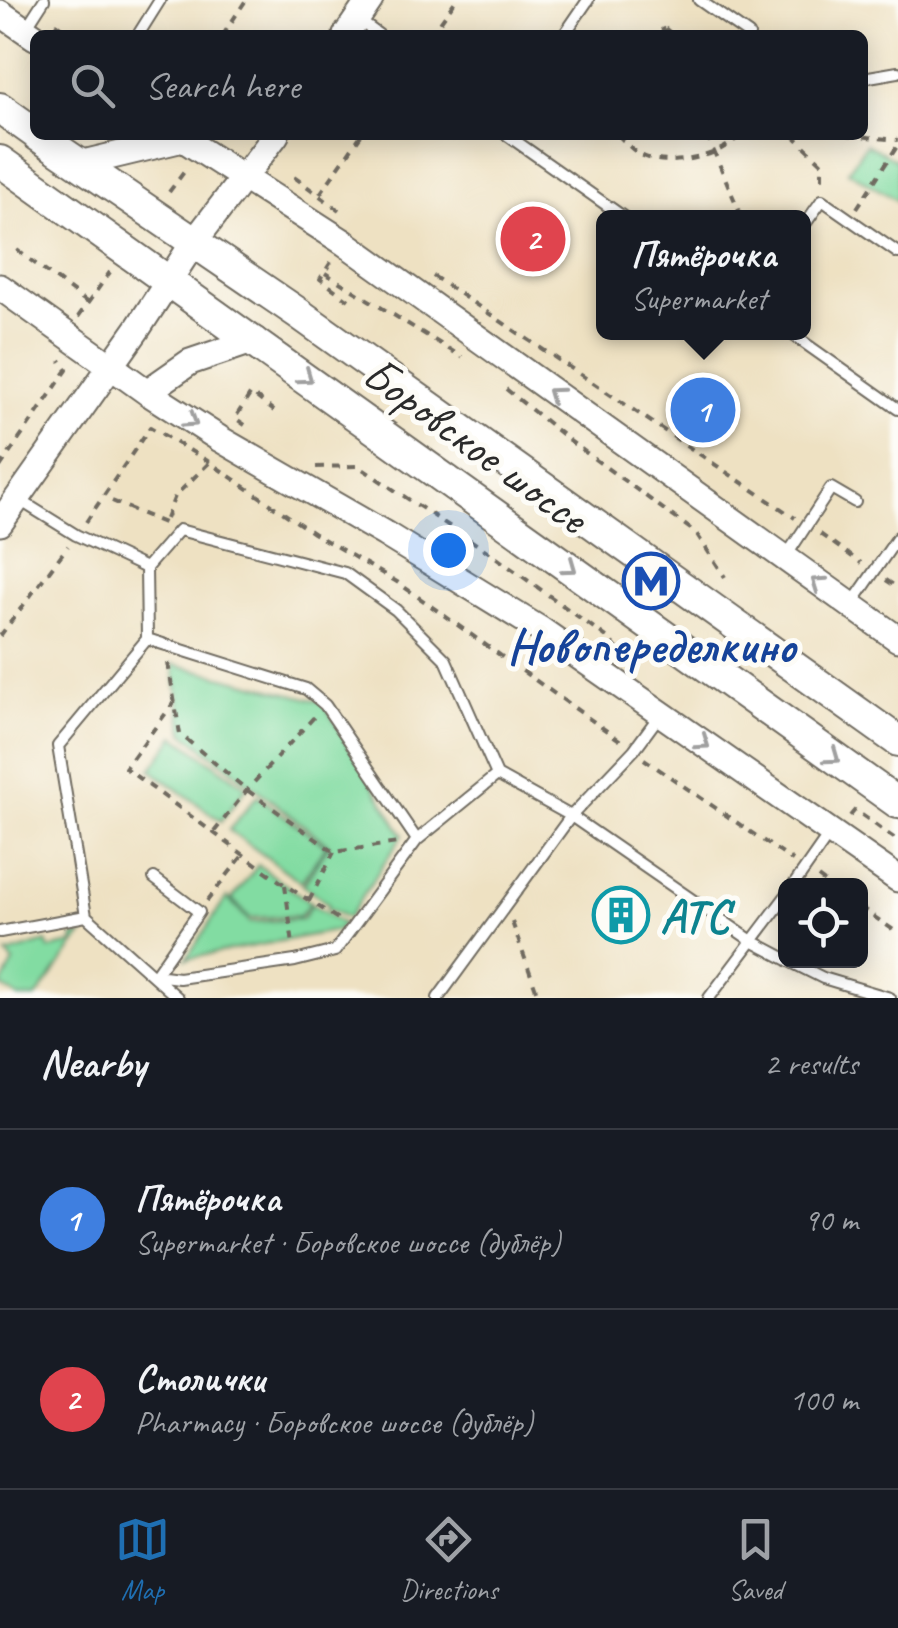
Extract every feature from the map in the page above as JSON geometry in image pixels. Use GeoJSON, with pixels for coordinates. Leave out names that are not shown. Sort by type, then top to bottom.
{"type":"FeatureCollection","features":[{"type":"Feature","properties":{"kind":"main road","name":"Боровское шоссе"},"geometry":{"type":"LineString","coordinates":[[0,108],[30,130]]}},
{"type":"Feature","properties":{"kind":"main road","name":"Боровское шоссе"},"geometry":{"type":"LineString","coordinates":[[45,140],[898,741]]}},
{"type":"Feature","properties":{"kind":"main road","name":"Боровское шоссе"},"geometry":{"type":"LineString","coordinates":[[0,160],[898,803]]}},
{"type":"Feature","properties":{"kind":"street"},"geometry":{"type":"LineString","coordinates":[[0,12],[30,33]]}},
{"type":"Feature","properties":{"kind":"street"},"geometry":{"type":"LineString","coordinates":[[0,523],[194,242],[272,140]]}},
{"type":"Feature","properties":{"kind":"street"},"geometry":{"type":"LineString","coordinates":[[79,164],[184,146],[244,178],[346,243],[898,639]]}},
{"type":"Feature","properties":{"kind":"street"},"geometry":{"type":"LineString","coordinates":[[0,287],[220,440],[542,630],[898,879]]}},
{"type":"Feature","properties":{"kind":"street"},"geometry":{"type":"LineString","coordinates":[[147,392],[190,362],[255,340]]}},
{"type":"Feature","properties":{"kind":"lane"},"geometry":{"type":"LineString","coordinates":[[141,30],[160,0]]}},
{"type":"Feature","properties":{"kind":"lane"},"geometry":{"type":"LineString","coordinates":[[567,30],[588,0]]}},
{"type":"Feature","properties":{"kind":"lane"},"geometry":{"type":"LineString","coordinates":[[698,0],[742,30]]}},
{"type":"Feature","properties":{"kind":"lane"},"geometry":{"type":"LineString","coordinates":[[31,30],[42,3]]}},
{"type":"Feature","properties":{"kind":"lane"},"geometry":{"type":"LineString","coordinates":[[868,77],[898,72]]}},
{"type":"Feature","properties":{"kind":"lane"},"geometry":{"type":"LineString","coordinates":[[514,140],[614,210]]}},
{"type":"Feature","properties":{"kind":"lane"},"geometry":{"type":"LineString","coordinates":[[811,216],[822,200],[898,253]]}},
{"type":"Feature","properties":{"kind":"lane"},"geometry":{"type":"LineString","coordinates":[[800,340],[898,409]]}},
{"type":"Feature","properties":{"kind":"lane"},"geometry":{"type":"LineString","coordinates":[[784,559],[831,488],[855,502]]}},
{"type":"Feature","properties":{"kind":"lane"},"geometry":{"type":"LineString","coordinates":[[17,498],[76,535],[146,568]]}},
{"type":"Feature","properties":{"kind":"lane"},"geometry":{"type":"LineString","coordinates":[[178,998],[86,916],[58,746],[147,639],[146,568],[180,530],[346,573],[396,610],[446,660],[498,775],[571,816],[752,942],[778,955]]}},
{"type":"Feature","properties":{"kind":"lane"},"geometry":{"type":"LineString","coordinates":[[850,606],[898,537]]}},
{"type":"Feature","properties":{"kind":"lane"},"geometry":{"type":"LineString","coordinates":[[147,639],[306,689],[325,705],[417,840]]}},
{"type":"Feature","properties":{"kind":"lane"},"geometry":{"type":"LineString","coordinates":[[438,998],[571,816],[634,750],[661,714]]}},
{"type":"Feature","properties":{"kind":"lane"},"geometry":{"type":"LineString","coordinates":[[155,974],[180,978],[335,951],[417,840],[498,775]]}},
{"type":"Feature","properties":{"kind":"lane"},"geometry":{"type":"LineString","coordinates":[[799,878],[830,832]]}},
{"type":"Feature","properties":{"kind":"lane"},"geometry":{"type":"LineString","coordinates":[[154,878],[198,912],[155,974]]}},
{"type":"Feature","properties":{"kind":"lane"},"geometry":{"type":"LineString","coordinates":[[709,998],[778,907]]}},
{"type":"Feature","properties":{"kind":"lane"},"geometry":{"type":"LineString","coordinates":[[0,932],[86,916]]}},
{"type":"Feature","properties":{"kind":"lane"},"geometry":{"type":"LineString","coordinates":[[803,968],[890,998]]}},
{"type":"Feature","properties":{"kind":"path"},"geometry":{"type":"LineString","coordinates":[[226,30],[246,0]]}},
{"type":"Feature","properties":{"kind":"path"},"geometry":{"type":"LineString","coordinates":[[435,30],[456,0]]}},
{"type":"Feature","properties":{"kind":"path"},"geometry":{"type":"LineString","coordinates":[[42,3],[50,19],[65,30]]}},
{"type":"Feature","properties":{"kind":"path"},"geometry":{"type":"LineString","coordinates":[[850,220],[898,142],[868,138]]}},
{"type":"Feature","properties":{"kind":"path"},"geometry":{"type":"LineString","coordinates":[[320,194],[358,140]]}},
{"type":"Feature","properties":{"kind":"path"},"geometry":{"type":"LineString","coordinates":[[624,140],[644,156],[681,160],[736,140]]}},
{"type":"Feature","properties":{"kind":"path"},"geometry":{"type":"LineString","coordinates":[[709,140],[739,210]]}},
{"type":"Feature","properties":{"kind":"path"},"geometry":{"type":"LineString","coordinates":[[799,140],[822,163],[822,200]]}},
{"type":"Feature","properties":{"kind":"path"},"geometry":{"type":"LineString","coordinates":[[162,200],[184,146]]}},
{"type":"Feature","properties":{"kind":"path"},"geometry":{"type":"LineString","coordinates":[[294,177],[346,215]]}},
{"type":"Feature","properties":{"kind":"path"},"geometry":{"type":"LineString","coordinates":[[18,250],[88,303]]}},
{"type":"Feature","properties":{"kind":"path"},"geometry":{"type":"LineString","coordinates":[[336,255],[320,280],[349,300]]}},
{"type":"Feature","properties":{"kind":"path"},"geometry":{"type":"LineString","coordinates":[[425,270],[898,588]]}},
{"type":"Feature","properties":{"kind":"path"},"geometry":{"type":"LineString","coordinates":[[73,324],[110,272]]}},
{"type":"Feature","properties":{"kind":"path"},"geometry":{"type":"LineString","coordinates":[[325,272],[467,360]]}},
{"type":"Feature","properties":{"kind":"path"},"geometry":{"type":"LineString","coordinates":[[0,466],[67,370]]}},
{"type":"Feature","properties":{"kind":"path"},"geometry":{"type":"LineString","coordinates":[[497,382],[696,533],[725,577]]}},
{"type":"Feature","properties":{"kind":"path"},"geometry":{"type":"LineString","coordinates":[[235,418],[250,393],[274,410]]}},
{"type":"Feature","properties":{"kind":"path"},"geometry":{"type":"LineString","coordinates":[[150,427],[396,582],[538,686],[819,878]]}},
{"type":"Feature","properties":{"kind":"path"},"geometry":{"type":"LineString","coordinates":[[165,524],[175,496],[210,462]]}},
{"type":"Feature","properties":{"kind":"path"},"geometry":{"type":"LineString","coordinates":[[112,501],[180,530]]}},
{"type":"Feature","properties":{"kind":"path"},"geometry":{"type":"LineString","coordinates":[[164,644],[180,734],[246,790],[334,852],[417,840]]}},
{"type":"Feature","properties":{"kind":"path"},"geometry":{"type":"LineString","coordinates":[[175,701],[125,768],[350,928]]}},
{"type":"Feature","properties":{"kind":"path"},"geometry":{"type":"LineString","coordinates":[[214,832],[246,790],[325,705]]}},
{"type":"Feature","properties":{"kind":"path"},"geometry":{"type":"LineString","coordinates":[[854,810],[898,841]]}},
{"type":"Feature","properties":{"kind":"path"},"geometry":{"type":"LineString","coordinates":[[308,901],[334,852]]}},
{"type":"Feature","properties":{"kind":"path"},"geometry":{"type":"LineString","coordinates":[[198,912],[244,854]]}},
{"type":"Feature","properties":{"kind":"path"},"geometry":{"type":"LineString","coordinates":[[285,885],[295,961]]}},
{"type":"Feature","properties":{"kind":"path"},"geometry":{"type":"LineString","coordinates":[[506,903],[539,998]]}},
{"type":"Feature","properties":{"kind":"path"},"geometry":{"type":"LineString","coordinates":[[868,913],[898,934]]}},
{"type":"Feature","properties":{"kind":"green space"},"geometry":{"type":"Polygon","coordinates":[[[866,144],[898,161],[898,201],[848,171],[866,144]]]}},
{"type":"Feature","properties":{"kind":"green space"},"geometry":{"type":"Polygon","coordinates":[[[173,664],[323,702],[403,835],[348,918],[327,908],[328,904],[303,885],[329,845],[184,733],[173,664]]]}},
{"type":"Feature","properties":{"kind":"green space"},"geometry":{"type":"Polygon","coordinates":[[[175,736],[247,787],[221,821],[151,770],[175,736]]]}},
{"type":"Feature","properties":{"kind":"green space"},"geometry":{"type":"Polygon","coordinates":[[[257,796],[326,846],[301,882],[229,830],[257,796]]]}},
{"type":"Feature","properties":{"kind":"green space"},"geometry":{"type":"Polygon","coordinates":[[[258,865],[310,902],[300,916],[250,918],[232,899],[258,865]]]}},
{"type":"Feature","properties":{"kind":"green space"},"geometry":{"type":"Polygon","coordinates":[[[227,897],[250,922],[302,919],[312,904],[343,924],[338,930],[186,959],[227,897]]]}},
{"type":"Feature","properties":{"kind":"green space"},"geometry":{"type":"Polygon","coordinates":[[[82,935],[36,998],[19,998],[1,986],[14,963],[7,954],[46,942],[49,949],[73,944],[74,936],[82,935]]]}},
{"type":"Feature","properties":{"kind":"place","name":"Столички"},"geometry":{"type":"Point","coordinates":[533,239]}},
{"type":"Feature","properties":{"kind":"place","name":"Пятёрочка"},"geometry":{"type":"Point","coordinates":[703,410]}},
{"type":"Feature","properties":{"kind":"place","name":"Новопеределкино"},"geometry":{"type":"Point","coordinates":[651,581]}},
{"type":"Feature","properties":{"kind":"place","name":"АТС"},"geometry":{"type":"Point","coordinates":[621,915]}}]}
